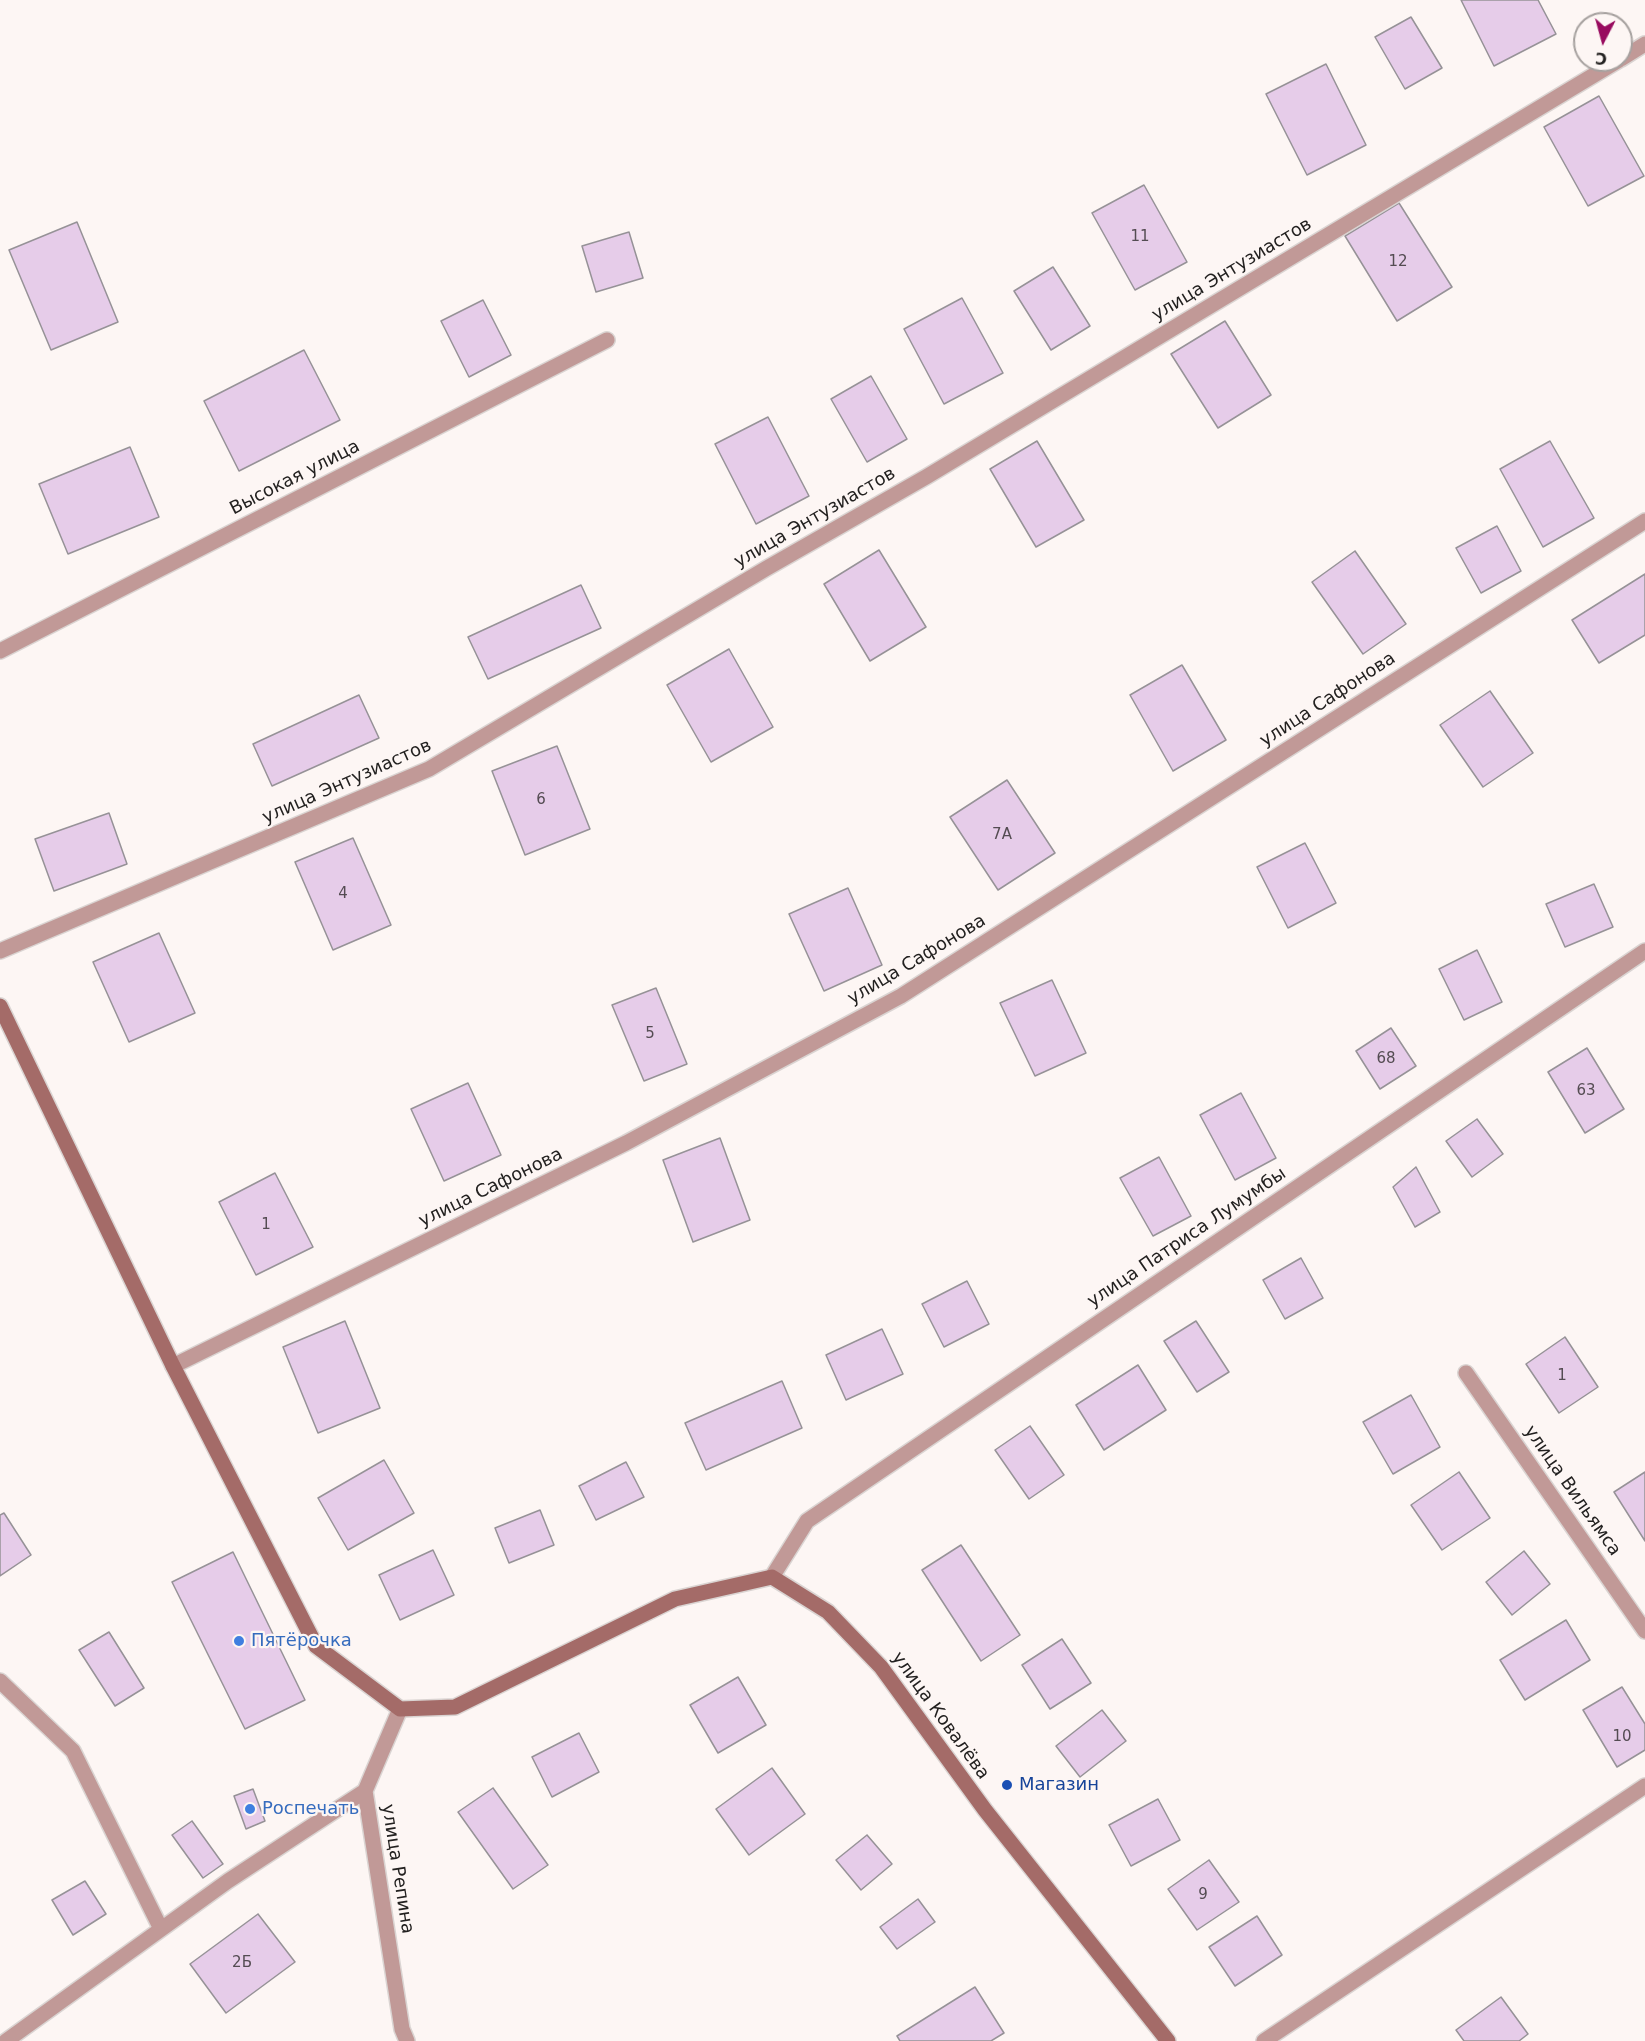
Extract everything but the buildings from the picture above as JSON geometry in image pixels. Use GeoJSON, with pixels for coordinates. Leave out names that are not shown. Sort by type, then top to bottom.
{"type":"FeatureCollection","features":[{"type":"Feature","properties":{"kind":"street","name":"улица Энтузиастов"},"geometry":{"type":"LineString","coordinates":[[0,951],[429,769],[767,568],[926,477],[1598,72]]}},
{"type":"Feature","properties":{"kind":"street","name":"Высокая улица"},"geometry":{"type":"LineString","coordinates":[[0,651],[607,340]]}},
{"type":"Feature","properties":{"kind":"street","name":"улица Сафонова"},"geometry":{"type":"LineString","coordinates":[[172,1366],[626,1143],[901,996],[1645,520]]}},
{"type":"Feature","properties":{"kind":"street","name":"улица Патриса Лумумбы"},"geometry":{"type":"LineString","coordinates":[[772,1577],[807,1521],[1645,951]]}},
{"type":"Feature","properties":{"kind":"street"},"geometry":{"type":"LineString","coordinates":[[0,1006],[172,1366],[315,1646],[400,1709],[455,1707],[675,1599],[772,1577]]}},
{"type":"Feature","properties":{"kind":"street","name":"улица Вильямса"},"geometry":{"type":"LineString","coordinates":[[1466,1372],[1645,1631]]}},
{"type":"Feature","properties":{"kind":"street","name":"улица Ковалёва"},"geometry":{"type":"LineString","coordinates":[[772,1577],[828,1612],[882,1667],[985,1810],[1168,2041]]}},
{"type":"Feature","properties":{"kind":"street"},"geometry":{"type":"LineString","coordinates":[[0,1681],[73,1751],[160,1929]]}},
{"type":"Feature","properties":{"kind":"street","name":"улица Репина"},"geometry":{"type":"LineString","coordinates":[[400,1709],[365,1791],[402,2029],[406,2041]]}},
{"type":"Feature","properties":{"kind":"street"},"geometry":{"type":"LineString","coordinates":[[1264,2041],[1645,1786]]}},
{"type":"Feature","properties":{"kind":"street"},"geometry":{"type":"LineString","coordinates":[[6,2041],[228,1881],[365,1791]]}},
{"type":"Feature","properties":{"kind":"place","name":"Пятёрочка"},"geometry":{"type":"Point","coordinates":[239,1641]}},
{"type":"Feature","properties":{"kind":"place","name":"Магазин"},"geometry":{"type":"Point","coordinates":[1007,1785]}},
{"type":"Feature","properties":{"kind":"place","name":"Роспечать"},"geometry":{"type":"Point","coordinates":[250,1809]}}]}
